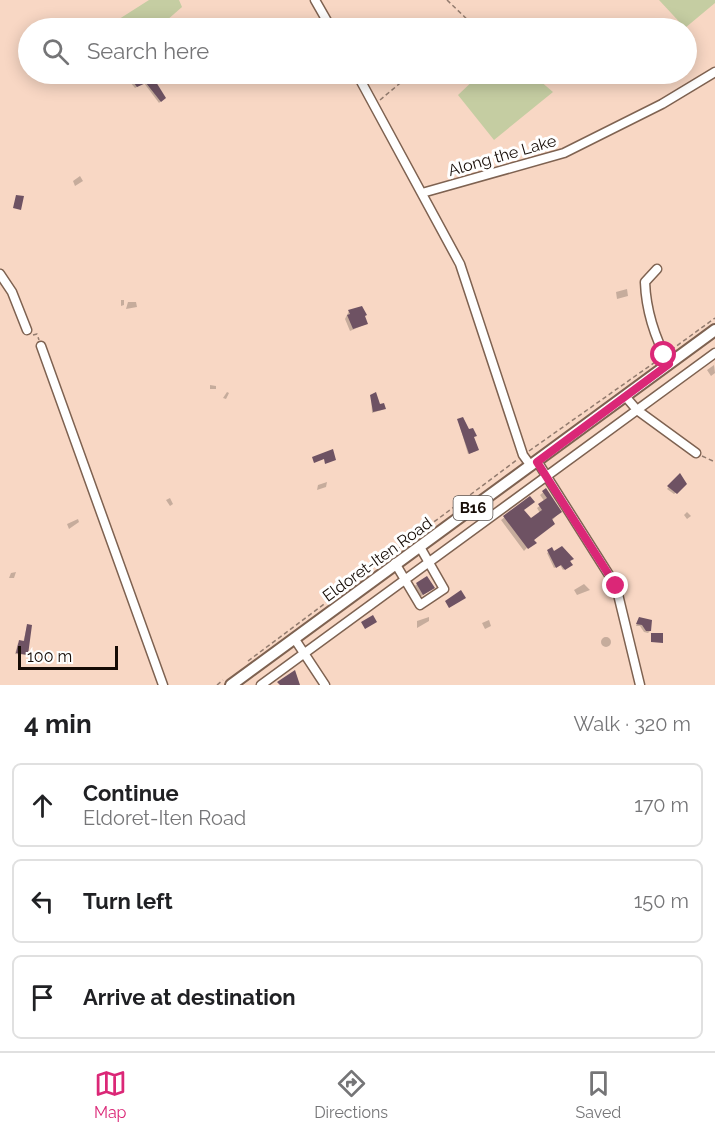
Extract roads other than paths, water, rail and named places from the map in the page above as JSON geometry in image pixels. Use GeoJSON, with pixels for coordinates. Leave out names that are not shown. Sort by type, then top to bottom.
{"type":"FeatureCollection","features":[{"type":"Feature","properties":{"kind":"main road","name":"Eldoret-Iten Road"},"geometry":{"type":"LineString","coordinates":[[229,681],[294,638],[534,464],[625,396],[667,359],[715,330]]}},
{"type":"Feature","properties":{"kind":"street"},"geometry":{"type":"LineString","coordinates":[[315,0],[325,18]]}},
{"type":"Feature","properties":{"kind":"street","name":"Along the Lake"},"geometry":{"type":"LineString","coordinates":[[697,83],[715,72]]}},
{"type":"Feature","properties":{"kind":"street"},"geometry":{"type":"LineString","coordinates":[[363,84],[460,264],[524,455],[545,478],[616,586],[640,685]]}},
{"type":"Feature","properties":{"kind":"street","name":"Along the Lake"},"geometry":{"type":"LineString","coordinates":[[422,193],[564,153],[662,104],[695,84]]}},
{"type":"Feature","properties":{"kind":"street"},"geometry":{"type":"LineString","coordinates":[[657,269],[645,282],[646,297],[667,359]]}},
{"type":"Feature","properties":{"kind":"street"},"geometry":{"type":"LineString","coordinates":[[0,274],[12,292],[27,330]]}},
{"type":"Feature","properties":{"kind":"street"},"geometry":{"type":"LineString","coordinates":[[41,346],[163,685]]}},
{"type":"Feature","properties":{"kind":"street"},"geometry":{"type":"LineString","coordinates":[[261,685],[715,353]]}},
{"type":"Feature","properties":{"kind":"street"},"geometry":{"type":"LineString","coordinates":[[625,396],[637,410],[696,453]]}},
{"type":"Feature","properties":{"kind":"street"},"geometry":{"type":"LineString","coordinates":[[395,563],[420,605],[444,589],[427,563],[420,547]]}},
{"type":"Feature","properties":{"kind":"street"},"geometry":{"type":"LineString","coordinates":[[294,638],[302,654],[325,685]]}}]}
